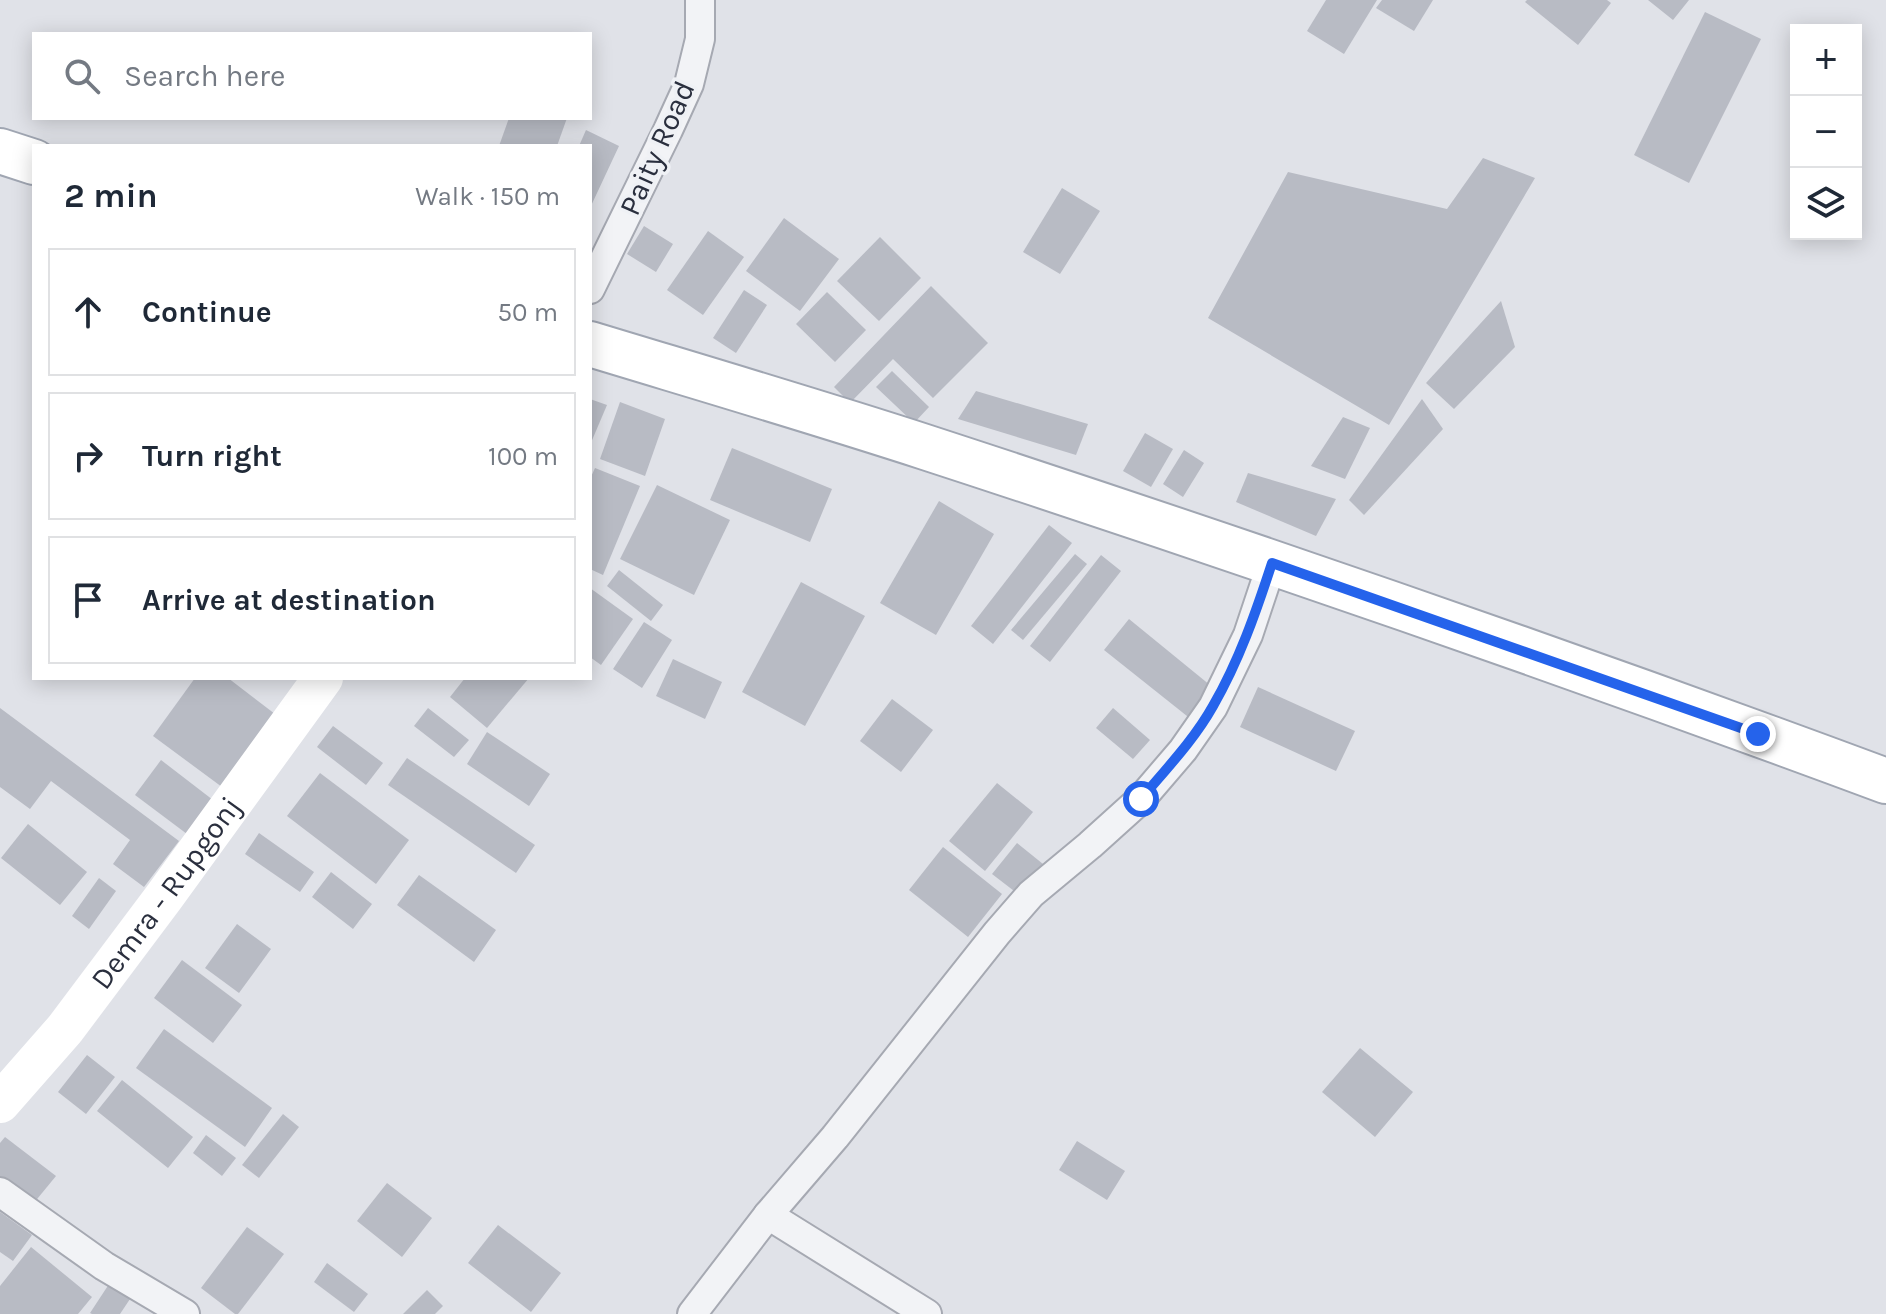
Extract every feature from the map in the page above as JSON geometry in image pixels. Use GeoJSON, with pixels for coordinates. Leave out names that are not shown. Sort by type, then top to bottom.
{"type":"FeatureCollection","features":[{"type":"Feature","properties":{"kind":"main road"},"geometry":{"type":"LineString","coordinates":[[0,151],[32,161]]}},
{"type":"Feature","properties":{"kind":"main road"},"geometry":{"type":"LineString","coordinates":[[592,345],[923,446],[1272,563],[1886,781]]}},
{"type":"Feature","properties":{"kind":"street","name":"Paity Road"},"geometry":{"type":"LineString","coordinates":[[592,285],[689,84],[700,39],[700,0]]}},
{"type":"Feature","properties":{"kind":"street"},"geometry":{"type":"LineString","coordinates":[[692,1314],[768,1215],[835,1137],[997,933],[1031,894],[1141,799],[1183,750],[1213,707],[1248,635],[1272,563]]}},
{"type":"Feature","properties":{"kind":"street","name":"Demra - Rupgonj"},"geometry":{"type":"LineString","coordinates":[[0,1103],[65,1029],[322,680]]}},
{"type":"Feature","properties":{"kind":"street"},"geometry":{"type":"LineString","coordinates":[[0,1192],[104,1266],[185,1314]]}},
{"type":"Feature","properties":{"kind":"street"},"geometry":{"type":"LineString","coordinates":[[768,1215],[927,1314]]}},
{"type":"Feature","properties":{"kind":"building"},"geometry":{"type":"Polygon","coordinates":[[[1326,0],[1377,0],[1344,54],[1307,31],[1326,0]]]}},
{"type":"Feature","properties":{"kind":"building"},"geometry":{"type":"Polygon","coordinates":[[[1382,0],[1433,0],[1414,31],[1376,8],[1382,0]]]}},
{"type":"Feature","properties":{"kind":"building"},"geometry":{"type":"Polygon","coordinates":[[[1607,0],[1611,3],[1578,45],[1525,2],[1607,0]]]}},
{"type":"Feature","properties":{"kind":"building"},"geometry":{"type":"Polygon","coordinates":[[[1648,0],[1689,0],[1673,20],[1648,0]]]}},
{"type":"Feature","properties":{"kind":"building"},"geometry":{"type":"Polygon","coordinates":[[[1705,12],[1761,39],[1689,183],[1634,155],[1705,12]]]}},
{"type":"Feature","properties":{"kind":"building"},"geometry":{"type":"Polygon","coordinates":[[[508,120],[566,120],[558,144],[500,144],[508,120]]]}},
{"type":"Feature","properties":{"kind":"building"},"geometry":{"type":"Polygon","coordinates":[[[586,130],[619,146],[592,204],[592,144],[580,144],[586,130]]]}},
{"type":"Feature","properties":{"kind":"building"},"geometry":{"type":"Polygon","coordinates":[[[1483,158],[1535,178],[1389,425],[1208,318],[1288,172],[1447,209],[1483,158]]]}},
{"type":"Feature","properties":{"kind":"building"},"geometry":{"type":"Polygon","coordinates":[[[1062,188],[1100,211],[1060,274],[1023,252],[1062,188]]]}},
{"type":"Feature","properties":{"kind":"building"},"geometry":{"type":"Polygon","coordinates":[[[784,218],[839,259],[800,311],[746,271],[784,218]]]}},
{"type":"Feature","properties":{"kind":"building"},"geometry":{"type":"Polygon","coordinates":[[[644,226],[673,244],[656,272],[627,254],[644,226]]]}},
{"type":"Feature","properties":{"kind":"building"},"geometry":{"type":"Polygon","coordinates":[[[708,231],[744,257],[703,315],[667,290],[708,231]]]}},
{"type":"Feature","properties":{"kind":"building"},"geometry":{"type":"Polygon","coordinates":[[[880,237],[921,278],[879,321],[837,281],[880,237]]]}},
{"type":"Feature","properties":{"kind":"building"},"geometry":{"type":"Polygon","coordinates":[[[931,286],[988,343],[933,398],[893,359],[850,403],[834,387],[931,286]]]}},
{"type":"Feature","properties":{"kind":"building"},"geometry":{"type":"Polygon","coordinates":[[[744,290],[767,305],[736,353],[713,338],[744,290]]]}},
{"type":"Feature","properties":{"kind":"building"},"geometry":{"type":"Polygon","coordinates":[[[827,292],[866,330],[835,362],[796,324],[827,292]]]}},
{"type":"Feature","properties":{"kind":"building"},"geometry":{"type":"Polygon","coordinates":[[[1501,301],[1515,347],[1454,409],[1426,383],[1501,301]]]}},
{"type":"Feature","properties":{"kind":"building"},"geometry":{"type":"Polygon","coordinates":[[[892,371],[929,407],[914,423],[876,387],[892,371]]]}},
{"type":"Feature","properties":{"kind":"building"},"geometry":{"type":"Polygon","coordinates":[[[976,391],[1088,424],[1076,455],[958,419],[976,391]]]}},
{"type":"Feature","properties":{"kind":"building"},"geometry":{"type":"Polygon","coordinates":[[[1422,399],[1443,429],[1364,515],[1349,500],[1422,399]]]}},
{"type":"Feature","properties":{"kind":"building"},"geometry":{"type":"Polygon","coordinates":[[[592,400],[607,405],[592,440],[592,400]]]}},
{"type":"Feature","properties":{"kind":"building"},"geometry":{"type":"Polygon","coordinates":[[[620,402],[665,419],[645,476],[600,459],[620,402]]]}},
{"type":"Feature","properties":{"kind":"building"},"geometry":{"type":"Polygon","coordinates":[[[1343,417],[1370,428],[1345,479],[1311,466],[1343,417]]]}},
{"type":"Feature","properties":{"kind":"building"},"geometry":{"type":"Polygon","coordinates":[[[1145,433],[1173,449],[1151,487],[1123,471],[1145,433]]]}},
{"type":"Feature","properties":{"kind":"building"},"geometry":{"type":"Polygon","coordinates":[[[732,448],[832,489],[810,542],[710,500],[732,448]]]}},
{"type":"Feature","properties":{"kind":"building"},"geometry":{"type":"Polygon","coordinates":[[[1184,450],[1204,463],[1183,497],[1163,484],[1184,450]]]}},
{"type":"Feature","properties":{"kind":"building"},"geometry":{"type":"Polygon","coordinates":[[[595,468],[640,486],[603,575],[592,570],[592,475],[595,468]]]}},
{"type":"Feature","properties":{"kind":"building"},"geometry":{"type":"Polygon","coordinates":[[[1248,473],[1336,499],[1316,536],[1236,502],[1248,473]]]}},
{"type":"Feature","properties":{"kind":"building"},"geometry":{"type":"Polygon","coordinates":[[[657,485],[730,520],[694,595],[620,559],[657,485]]]}},
{"type":"Feature","properties":{"kind":"building"},"geometry":{"type":"Polygon","coordinates":[[[939,501],[994,534],[936,635],[880,603],[939,501]]]}},
{"type":"Feature","properties":{"kind":"building"},"geometry":{"type":"Polygon","coordinates":[[[1049,525],[1072,543],[993,644],[971,626],[1049,525]]]}},
{"type":"Feature","properties":{"kind":"building"},"geometry":{"type":"Polygon","coordinates":[[[1075,554],[1087,564],[1023,640],[1011,630],[1075,554]]]}},
{"type":"Feature","properties":{"kind":"building"},"geometry":{"type":"Polygon","coordinates":[[[1101,555],[1121,571],[1050,662],[1030,646],[1101,555]]]}},
{"type":"Feature","properties":{"kind":"building"},"geometry":{"type":"Polygon","coordinates":[[[619,570],[663,605],[651,621],[607,586],[619,570]]]}},
{"type":"Feature","properties":{"kind":"building"},"geometry":{"type":"Polygon","coordinates":[[[801,582],[865,616],[805,726],[742,692],[801,582]]]}},
{"type":"Feature","properties":{"kind":"building"},"geometry":{"type":"Polygon","coordinates":[[[592,589],[633,619],[601,665],[592,658],[592,589]]]}},
{"type":"Feature","properties":{"kind":"building"},"geometry":{"type":"Polygon","coordinates":[[[1129,619],[1216,690],[1192,720],[1104,650],[1129,619]]]}},
{"type":"Feature","properties":{"kind":"building"},"geometry":{"type":"Polygon","coordinates":[[[644,622],[672,640],[642,688],[613,669],[644,622]]]}},
{"type":"Feature","properties":{"kind":"building"},"geometry":{"type":"Polygon","coordinates":[[[673,659],[722,682],[705,719],[656,696],[673,659]]]}},
{"type":"Feature","properties":{"kind":"building"},"geometry":{"type":"Polygon","coordinates":[[[194,680],[231,680],[275,714],[222,787],[153,736],[194,680]]]}},
{"type":"Feature","properties":{"kind":"building"},"geometry":{"type":"Polygon","coordinates":[[[463,680],[527,680],[487,728],[450,697],[463,680]]]}},
{"type":"Feature","properties":{"kind":"building"},"geometry":{"type":"Polygon","coordinates":[[[1258,687],[1355,731],[1336,771],[1240,727],[1258,687]]]}},
{"type":"Feature","properties":{"kind":"building"},"geometry":{"type":"Polygon","coordinates":[[[892,699],[933,730],[901,772],[860,741],[892,699]]]}},
{"type":"Feature","properties":{"kind":"building"},"geometry":{"type":"Polygon","coordinates":[[[0,708],[179,841],[144,887],[113,864],[130,840],[51,781],[30,809],[0,787],[0,708]]]}},
{"type":"Feature","properties":{"kind":"building"},"geometry":{"type":"Polygon","coordinates":[[[428,708],[469,740],[454,757],[414,726],[428,708]]]}},
{"type":"Feature","properties":{"kind":"building"},"geometry":{"type":"Polygon","coordinates":[[[1113,708],[1150,740],[1133,759],[1096,728],[1113,708]]]}},
{"type":"Feature","properties":{"kind":"building"},"geometry":{"type":"Polygon","coordinates":[[[333,726],[383,763],[366,785],[317,747],[333,726]]]}},
{"type":"Feature","properties":{"kind":"building"},"geometry":{"type":"Polygon","coordinates":[[[487,732],[550,774],[529,806],[467,764],[487,732]]]}},
{"type":"Feature","properties":{"kind":"building"},"geometry":{"type":"Polygon","coordinates":[[[407,758],[535,845],[516,873],[388,785],[407,758]]]}},
{"type":"Feature","properties":{"kind":"building"},"geometry":{"type":"Polygon","coordinates":[[[161,760],[213,800],[187,834],[135,795],[161,760]]]}},
{"type":"Feature","properties":{"kind":"building"},"geometry":{"type":"Polygon","coordinates":[[[320,773],[409,840],[376,884],[287,816],[320,773]]]}},
{"type":"Feature","properties":{"kind":"building"},"geometry":{"type":"Polygon","coordinates":[[[997,783],[1033,812],[985,871],[949,841],[997,783]]]}},
{"type":"Feature","properties":{"kind":"building"},"geometry":{"type":"Polygon","coordinates":[[[28,824],[87,872],[60,905],[1,858],[28,824]]]}},
{"type":"Feature","properties":{"kind":"building"},"geometry":{"type":"Polygon","coordinates":[[[259,833],[314,872],[300,892],[245,854],[259,833]]]}},
{"type":"Feature","properties":{"kind":"building"},"geometry":{"type":"Polygon","coordinates":[[[1017,843],[1043,864],[1018,894],[992,874],[1017,843]]]}},
{"type":"Feature","properties":{"kind":"building"},"geometry":{"type":"Polygon","coordinates":[[[943,847],[1002,894],[968,937],[909,890],[943,847]]]}},
{"type":"Feature","properties":{"kind":"building"},"geometry":{"type":"Polygon","coordinates":[[[331,872],[372,904],[353,929],[312,897],[331,872]]]}},
{"type":"Feature","properties":{"kind":"building"},"geometry":{"type":"Polygon","coordinates":[[[419,875],[496,930],[474,962],[397,905],[419,875]]]}},
{"type":"Feature","properties":{"kind":"building"},"geometry":{"type":"Polygon","coordinates":[[[99,878],[116,891],[89,929],[72,916],[99,878]]]}},
{"type":"Feature","properties":{"kind":"building"},"geometry":{"type":"Polygon","coordinates":[[[237,924],[271,949],[239,993],[205,968],[237,924]]]}},
{"type":"Feature","properties":{"kind":"building"},"geometry":{"type":"Polygon","coordinates":[[[182,960],[242,1005],[213,1043],[154,998],[182,960]]]}},
{"type":"Feature","properties":{"kind":"building"},"geometry":{"type":"Polygon","coordinates":[[[164,1029],[272,1108],[245,1147],[136,1068],[164,1029]]]}},
{"type":"Feature","properties":{"kind":"building"},"geometry":{"type":"Polygon","coordinates":[[[1360,1048],[1413,1092],[1375,1137],[1322,1092],[1360,1048]]]}},
{"type":"Feature","properties":{"kind":"building"},"geometry":{"type":"Polygon","coordinates":[[[87,1055],[115,1077],[86,1114],[58,1092],[87,1055]]]}},
{"type":"Feature","properties":{"kind":"building"},"geometry":{"type":"Polygon","coordinates":[[[122,1080],[193,1137],[168,1168],[97,1111],[122,1080]]]}},
{"type":"Feature","properties":{"kind":"building"},"geometry":{"type":"Polygon","coordinates":[[[283,1114],[299,1127],[259,1178],[242,1165],[283,1114]]]}},
{"type":"Feature","properties":{"kind":"building"},"geometry":{"type":"Polygon","coordinates":[[[206,1135],[236,1158],[222,1176],[193,1153],[206,1135]]]}},
{"type":"Feature","properties":{"kind":"building"},"geometry":{"type":"Polygon","coordinates":[[[5,1137],[56,1176],[33,1204],[0,1179],[0,1143],[5,1137]]]}},
{"type":"Feature","properties":{"kind":"building"},"geometry":{"type":"Polygon","coordinates":[[[1077,1141],[1125,1171],[1107,1200],[1059,1170],[1077,1141]]]}},
{"type":"Feature","properties":{"kind":"building"},"geometry":{"type":"Polygon","coordinates":[[[387,1183],[432,1218],[402,1257],[357,1221],[387,1183]]]}},
{"type":"Feature","properties":{"kind":"building"},"geometry":{"type":"Polygon","coordinates":[[[0,1212],[32,1235],[13,1261],[0,1252],[0,1212]]]}},
{"type":"Feature","properties":{"kind":"building"},"geometry":{"type":"Polygon","coordinates":[[[498,1225],[561,1273],[531,1312],[468,1263],[498,1225]]]}},
{"type":"Feature","properties":{"kind":"building"},"geometry":{"type":"Polygon","coordinates":[[[247,1227],[284,1254],[235,1314],[201,1288],[247,1227]]]}},
{"type":"Feature","properties":{"kind":"building"},"geometry":{"type":"Polygon","coordinates":[[[31,1247],[92,1297],[78,1314],[0,1314],[0,1286],[31,1247]]]}},
{"type":"Feature","properties":{"kind":"building"},"geometry":{"type":"Polygon","coordinates":[[[327,1263],[368,1294],[354,1312],[314,1282],[327,1263]]]}},
{"type":"Feature","properties":{"kind":"building"},"geometry":{"type":"Polygon","coordinates":[[[111,1281],[132,1296],[120,1314],[90,1313],[111,1281]]]}},
{"type":"Feature","properties":{"kind":"building"},"geometry":{"type":"Polygon","coordinates":[[[427,1290],[443,1306],[435,1314],[403,1314],[427,1290]]]}},
{"type":"Feature","properties":{"kind":"route"},"geometry":{"type":"LineString","coordinates":[[1141,799],[1183,750],[1213,707],[1248,635],[1272,563],[1758,734]]}}]}
